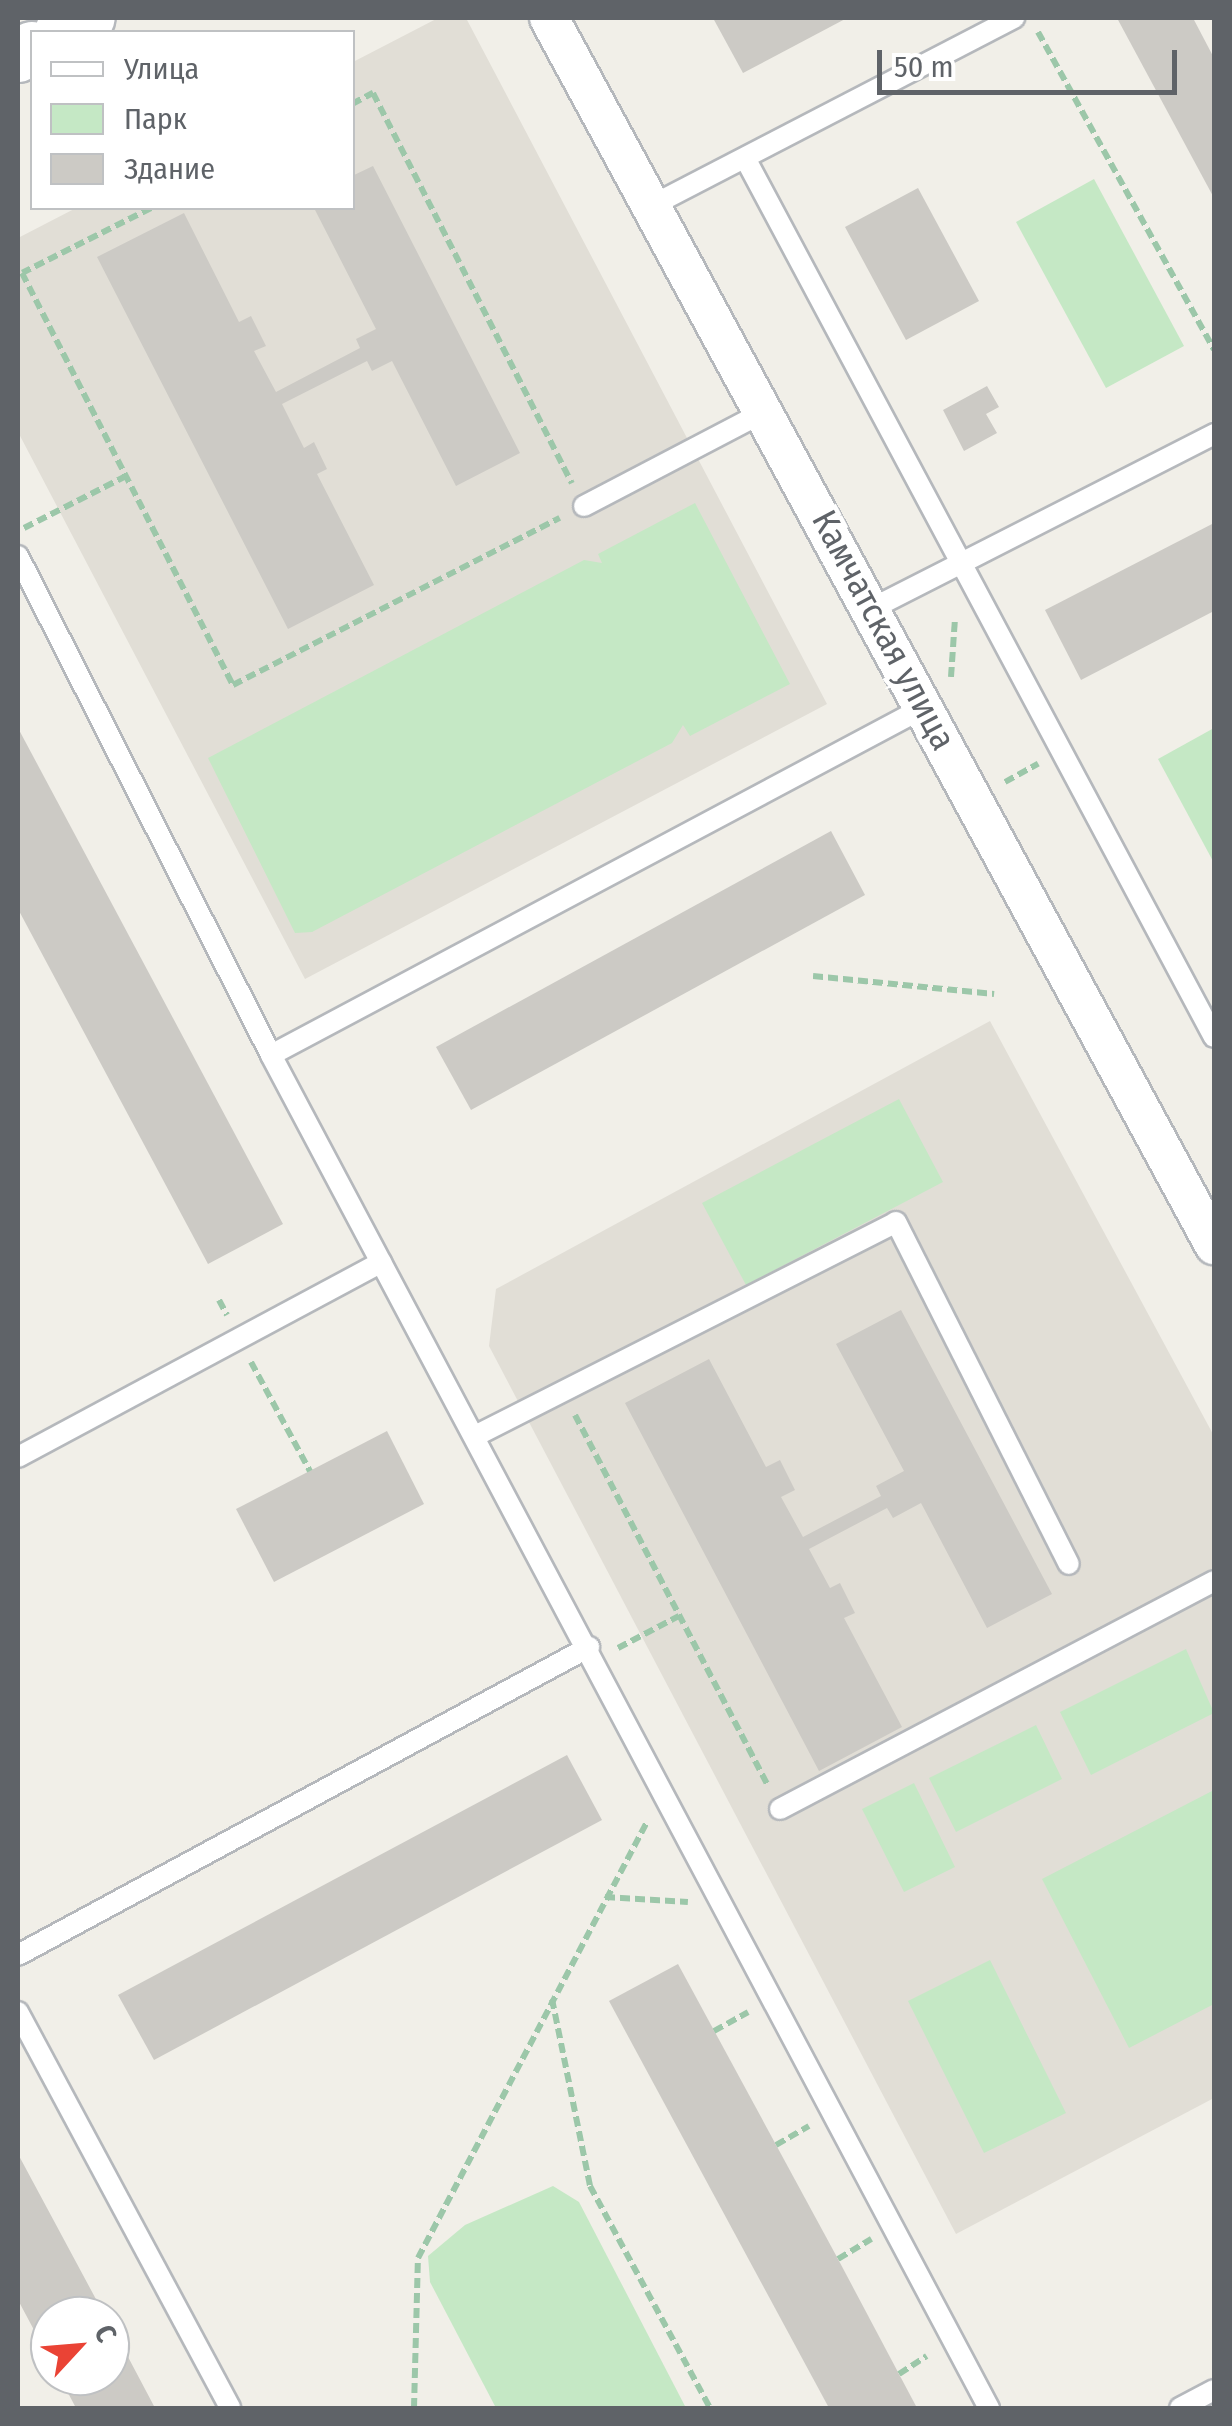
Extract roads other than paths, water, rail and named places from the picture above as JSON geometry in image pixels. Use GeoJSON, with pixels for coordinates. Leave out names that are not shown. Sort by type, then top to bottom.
{"type":"FeatureCollection","features":[{"type":"Feature","properties":{"kind":"street"},"geometry":{"type":"LineString","coordinates":[[65,30],[90,18]]}},
{"type":"Feature","properties":{"kind":"street","name":"Камчатская улица"},"geometry":{"type":"LineString","coordinates":[[549,18],[873,608],[1214,1245]]}},
{"type":"Feature","properties":{"kind":"lane"},"geometry":{"type":"LineString","coordinates":[[653,206],[1014,18]]}},
{"type":"Feature","properties":{"kind":"lane"},"geometry":{"type":"LineString","coordinates":[[744,158],[1214,1037]]}},
{"type":"Feature","properties":{"kind":"lane"},"geometry":{"type":"LineString","coordinates":[[584,506],[766,411]]}},
{"type":"Feature","properties":{"kind":"lane"},"geometry":{"type":"LineString","coordinates":[[873,608],[1214,434]]}},
{"type":"Feature","properties":{"kind":"lane"},"geometry":{"type":"LineString","coordinates":[[18,556],[271,1055],[593,1653],[989,2408]]}},
{"type":"Feature","properties":{"kind":"lane"},"geometry":{"type":"LineString","coordinates":[[271,1055],[925,707]]}},
{"type":"Feature","properties":{"kind":"lane"},"geometry":{"type":"LineString","coordinates":[[475,1436],[896,1222],[1070,1564]]}},
{"type":"Feature","properties":{"kind":"lane"},"geometry":{"type":"LineString","coordinates":[[18,1457],[382,1262]]}},
{"type":"Feature","properties":{"kind":"lane"},"geometry":{"type":"LineString","coordinates":[[780,1809],[1214,1581]]}},
{"type":"Feature","properties":{"kind":"lane"},"geometry":{"type":"LineString","coordinates":[[18,1955],[593,1653]]}},
{"type":"Feature","properties":{"kind":"lane"},"geometry":{"type":"LineString","coordinates":[[18,2012],[230,2408]]}},
{"type":"Feature","properties":{"kind":"lane"},"geometry":{"type":"LineString","coordinates":[[1180,2408],[1214,2390]]}}]}
